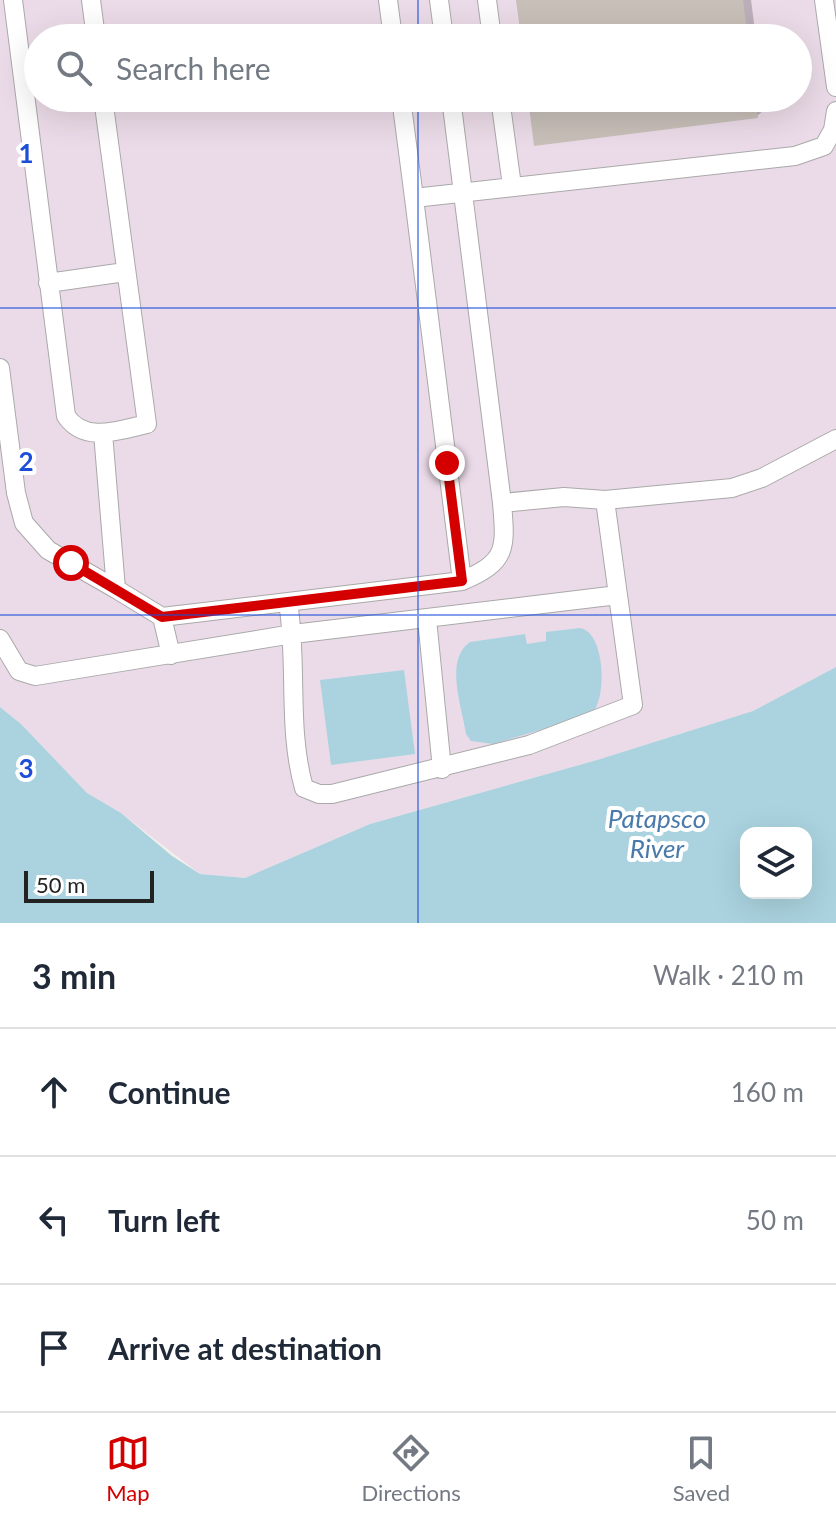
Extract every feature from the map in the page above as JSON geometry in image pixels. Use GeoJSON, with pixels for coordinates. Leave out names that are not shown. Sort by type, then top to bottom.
{"type":"FeatureCollection","features":[{"type":"Feature","properties":{"kind":"lane"},"geometry":{"type":"LineString","coordinates":[[13,0],[24,89]]}},
{"type":"Feature","properties":{"kind":"lane"},"geometry":{"type":"LineString","coordinates":[[91,0],[94,24]]}},
{"type":"Feature","properties":{"kind":"lane"},"geometry":{"type":"LineString","coordinates":[[388,0],[391,24]]}},
{"type":"Feature","properties":{"kind":"lane"},"geometry":{"type":"LineString","coordinates":[[439,0],[442,24]]}},
{"type":"Feature","properties":{"kind":"lane"},"geometry":{"type":"LineString","coordinates":[[487,0],[490,24]]}},
{"type":"Feature","properties":{"kind":"lane"},"geometry":{"type":"LineString","coordinates":[[824,0],[836,87]]}},
{"type":"Feature","properties":{"kind":"lane"},"geometry":{"type":"LineString","coordinates":[[414,198],[810,152],[824,146],[833,130],[836,111]]}},
{"type":"Feature","properties":{"kind":"lane"},"geometry":{"type":"LineString","coordinates":[[27,112],[66,416],[79,431],[103,433],[147,424],[105,112]]}},
{"type":"Feature","properties":{"kind":"lane"},"geometry":{"type":"LineString","coordinates":[[403,112],[462,581]]}},
{"type":"Feature","properties":{"kind":"lane"},"geometry":{"type":"LineString","coordinates":[[0,368],[16,493],[24,523],[48,550],[162,617],[462,581],[489,570],[501,554],[505,536],[453,112]]}},
{"type":"Feature","properties":{"kind":"lane"},"geometry":{"type":"LineString","coordinates":[[502,112],[512,186]]}},
{"type":"Feature","properties":{"kind":"lane"},"geometry":{"type":"LineString","coordinates":[[48,283],[125,272]]}},
{"type":"Feature","properties":{"kind":"lane"},"geometry":{"type":"LineString","coordinates":[[103,433],[116,589]]}},
{"type":"Feature","properties":{"kind":"lane"},"geometry":{"type":"LineString","coordinates":[[502,503],[564,497],[605,500],[732,488],[762,478],[836,439]]}},
{"type":"Feature","properties":{"kind":"lane"},"geometry":{"type":"LineString","coordinates":[[288,602],[293,634],[297,762],[304,788],[319,794],[332,794],[529,745],[633,705],[605,500]]}},
{"type":"Feature","properties":{"kind":"lane"},"geometry":{"type":"LineString","coordinates":[[0,639],[25,676],[293,634],[618,595]]}},
{"type":"Feature","properties":{"kind":"lane"},"geometry":{"type":"LineString","coordinates":[[162,617],[171,655]]}},
{"type":"Feature","properties":{"kind":"lane"},"geometry":{"type":"LineString","coordinates":[[427,619],[442,769]]}},
{"type":"Feature","properties":{"kind":"shaded area"},"geometry":{"type":"Polygon","coordinates":[[[0,0],[836,0],[836,667],[753,711],[597,760],[370,824],[245,878],[200,874],[121,813],[87,793],[21,724],[0,707],[0,0]]]}},
{"type":"Feature","properties":{"kind":"water"},"geometry":{"type":"Polygon","coordinates":[[[580,628],[595,641],[601,667],[600,695],[591,715],[493,744],[471,741],[466,734],[457,685],[456,672],[462,650],[470,642],[525,634],[527,644],[546,641],[546,632],[580,628]]]}},
{"type":"Feature","properties":{"kind":"water","name":"Patapsco River"},"geometry":{"type":"Polygon","coordinates":[[[836,667],[836,923],[0,923],[0,707],[21,724],[87,793],[121,813],[172,856],[200,874],[245,878],[370,824],[597,760],[753,711],[836,667]]]}},
{"type":"Feature","properties":{"kind":"water"},"geometry":{"type":"Polygon","coordinates":[[[404,670],[415,754],[331,765],[320,680],[404,670]]]}},
{"type":"Feature","properties":{"kind":"building"},"geometry":{"type":"Polygon","coordinates":[[[516,0],[743,0],[746,24],[519,24],[516,0]]]}},
{"type":"Feature","properties":{"kind":"building"},"geometry":{"type":"Polygon","coordinates":[[[530,112],[757,112],[758,118],[534,146],[530,112]]]}},
{"type":"Feature","properties":{"kind":"route"},"geometry":{"type":"LineString","coordinates":[[71,563],[162,617],[462,581],[447,463]]}}]}
